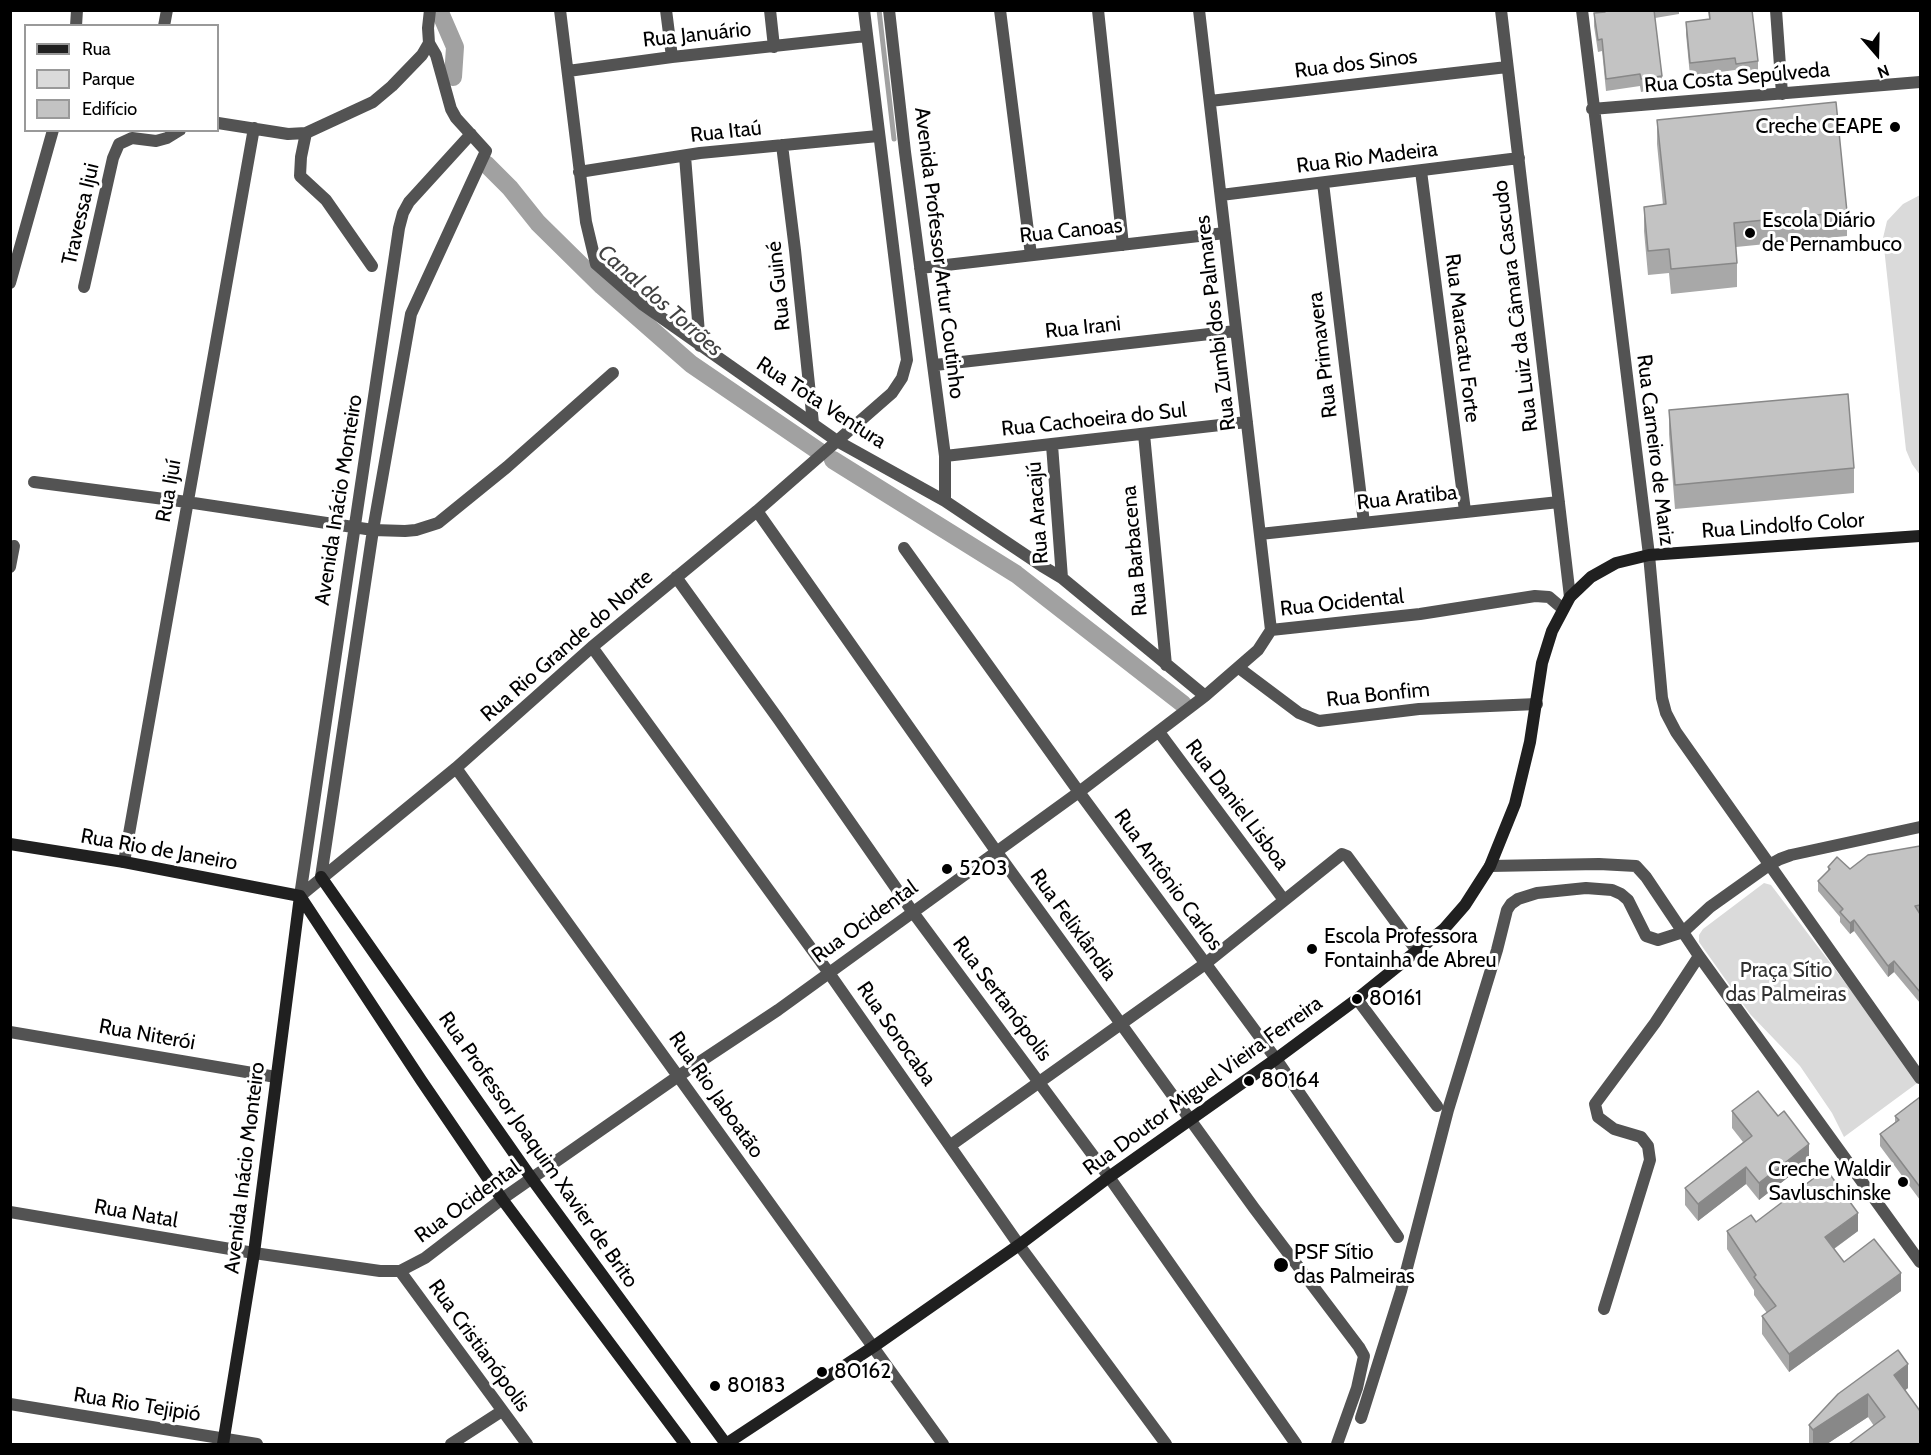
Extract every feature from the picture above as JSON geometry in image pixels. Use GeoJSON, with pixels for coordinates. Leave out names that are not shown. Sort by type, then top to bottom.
{"type":"FeatureCollection","features":[{"type":"Feature","properties":{"kind":"street"},"geometry":{"type":"LineString","coordinates":[[430,10],[429,43],[436,55],[451,109],[471,134]]}},
{"type":"Feature","properties":{"kind":"street","name":"Rua Tota Ventura"},"geometry":{"type":"LineString","coordinates":[[560,10],[586,222],[596,264],[642,304],[837,441],[945,501],[1062,578],[1205,696]]}},
{"type":"Feature","properties":{"kind":"street"},"geometry":{"type":"LineString","coordinates":[[666,10],[672,57]]}},
{"type":"Feature","properties":{"kind":"street"},"geometry":{"type":"LineString","coordinates":[[770,10],[774,46]]}},
{"type":"Feature","properties":{"kind":"street"},"geometry":{"type":"LineString","coordinates":[[837,441],[892,393],[902,378],[908,360],[878,136],[864,10]]}},
{"type":"Feature","properties":{"kind":"street","name":"Avenida Professor Artur Coutinho"},"geometry":{"type":"LineString","coordinates":[[890,10],[920,268],[935,365],[945,456],[945,501]]}},
{"type":"Feature","properties":{"kind":"street"},"geometry":{"type":"LineString","coordinates":[[1000,10],[1031,255]]}},
{"type":"Feature","properties":{"kind":"street"},"geometry":{"type":"LineString","coordinates":[[1098,10],[1123,245]]}},
{"type":"Feature","properties":{"kind":"street","name":"Rua Zumbi dos Palmares"},"geometry":{"type":"LineString","coordinates":[[1199,10],[1271,630]]}},
{"type":"Feature","properties":{"kind":"street","name":"Rua Luiz da Câmara Cascudo"},"geometry":{"type":"LineString","coordinates":[[1501,10],[1570,597]]}},
{"type":"Feature","properties":{"kind":"street","name":"Rua Carneiro de Mariz"},"geometry":{"type":"LineString","coordinates":[[1582,10],[1649,555],[1662,698],[1669,723],[1920,1078]]}},
{"type":"Feature","properties":{"kind":"street"},"geometry":{"type":"LineString","coordinates":[[1776,10],[1782,94]]}},
{"type":"Feature","properties":{"kind":"street","name":"Rua Januário"},"geometry":{"type":"LineString","coordinates":[[568,71],[866,36]]}},
{"type":"Feature","properties":{"kind":"street"},"geometry":{"type":"LineString","coordinates":[[219,123],[288,134],[306,133],[372,102],[393,86],[422,55],[429,43]]}},
{"type":"Feature","properties":{"kind":"street","name":"Rua dos Sinos"},"geometry":{"type":"LineString","coordinates":[[1210,101],[1507,67]]}},
{"type":"Feature","properties":{"kind":"street","name":"Rua Costa Sepúlveda"},"geometry":{"type":"LineString","coordinates":[[1593,109],[1920,82]]}},
{"type":"Feature","properties":{"kind":"street","name":"Rua Ijuí"},"geometry":{"type":"LineString","coordinates":[[124,862],[254,128]]}},
{"type":"Feature","properties":{"kind":"street"},"geometry":{"type":"LineString","coordinates":[[10,283],[51,132]]}},
{"type":"Feature","properties":{"kind":"street","name":"Travessa Ijui"},"geometry":{"type":"LineString","coordinates":[[84,287],[113,158],[119,144],[132,138],[156,141],[176,132]]}},
{"type":"Feature","properties":{"kind":"street"},"geometry":{"type":"LineString","coordinates":[[306,133],[300,176],[326,200],[372,266]]}},
{"type":"Feature","properties":{"kind":"street","name":"Avenida Inácio Monteiro"},"geometry":{"type":"LineString","coordinates":[[224,1442],[254,1253],[300,896],[353,528],[403,213],[409,202],[471,134],[486,151],[411,314],[373,531],[321,877]]}},
{"type":"Feature","properties":{"kind":"street","name":"Rua Itaú"},"geometry":{"type":"LineString","coordinates":[[579,172],[685,156],[878,136]]}},
{"type":"Feature","properties":{"kind":"street","name":"Rua Guiné"},"geometry":{"type":"LineString","coordinates":[[782,145],[813,423]]}},
{"type":"Feature","properties":{"kind":"street"},"geometry":{"type":"LineString","coordinates":[[685,156],[700,346]]}},
{"type":"Feature","properties":{"kind":"street","name":"Rua Rio Madeira"},"geometry":{"type":"LineString","coordinates":[[1221,195],[1519,158]]}},
{"type":"Feature","properties":{"kind":"street","name":"Rua Maracatu Forte"},"geometry":{"type":"LineString","coordinates":[[1421,171],[1465,511]]}},
{"type":"Feature","properties":{"kind":"street","name":"Rua Primavera"},"geometry":{"type":"LineString","coordinates":[[1323,183],[1364,522]]}},
{"type":"Feature","properties":{"kind":"street","name":"Rua Canoas"},"geometry":{"type":"LineString","coordinates":[[920,268],[1225,233]]}},
{"type":"Feature","properties":{"kind":"street","name":"Rua Irani"},"geometry":{"type":"LineString","coordinates":[[935,365],[1236,331]]}},
{"type":"Feature","properties":{"kind":"street"},"geometry":{"type":"LineString","coordinates":[[34,482],[187,502],[373,531],[405,531],[438,523],[507,467],[613,373]]}},
{"type":"Feature","properties":{"kind":"street","name":"Rua Cachoeira do Sul"},"geometry":{"type":"LineString","coordinates":[[945,456],[1247,422]]}},
{"type":"Feature","properties":{"kind":"street","name":"Rua Barbacena"},"geometry":{"type":"LineString","coordinates":[[1144,434],[1166,665]]}},
{"type":"Feature","properties":{"kind":"street","name":"Rua Rio Grande do Norte"},"geometry":{"type":"LineString","coordinates":[[321,877],[456,768],[592,647],[757,511],[837,441]]}},
{"type":"Feature","properties":{"kind":"street","name":"Rua Aracajú"},"geometry":{"type":"LineString","coordinates":[[1052,445],[1062,578]]}},
{"type":"Feature","properties":{"kind":"street","name":"Rua Aratiba"},"geometry":{"type":"LineString","coordinates":[[1260,534],[1559,502]]}},
{"type":"Feature","properties":{"kind":"street","name":"Rua Felixlândia"},"geometry":{"type":"LineString","coordinates":[[757,511],[996,851],[1364,1356],[1357,1388],[1337,1444]]}},
{"type":"Feature","properties":{"kind":"street","name":"Rua Lindolfo Color"},"geometry":{"type":"LineString","coordinates":[[1649,555],[1920,536]]}},
{"type":"Feature","properties":{"kind":"street"},"geometry":{"type":"LineString","coordinates":[[10,567],[14,546]]}},
{"type":"Feature","properties":{"kind":"street","name":"Rua Antônio Carlos"},"geometry":{"type":"LineString","coordinates":[[904,548],[1078,792],[1276,1059],[1398,1237]]}},
{"type":"Feature","properties":{"kind":"street","name":"Rua Doutor Miguel Vieira Ferreira"},"geometry":{"type":"LineString","coordinates":[[726,1444],[873,1347],[1019,1245],[1109,1177],[1357,999],[1444,929],[1465,905],[1490,866],[1515,804],[1530,742],[1542,663],[1552,631],[1563,609],[1570,597],[1591,578],[1616,563],[1649,555]]}},
{"type":"Feature","properties":{"kind":"street","name":"Rua Sertanópolis"},"geometry":{"type":"LineString","coordinates":[[676,577],[912,911],[1109,1177],[1296,1444]]}},
{"type":"Feature","properties":{"kind":"street","name":"Rua Ocidental"},"geometry":{"type":"LineString","coordinates":[[254,1253],[380,1272],[400,1271],[425,1258],[502,1199],[778,1010],[1159,732],[1239,668],[1258,650],[1271,630],[1420,614],[1535,596],[1549,597],[1563,609]]}},
{"type":"Feature","properties":{"kind":"street","name":"Rua Sorocaba"},"geometry":{"type":"LineString","coordinates":[[592,647],[829,973],[1019,1245],[1166,1444]]}},
{"type":"Feature","properties":{"kind":"street","name":"Rua Bonfim"},"geometry":{"type":"LineString","coordinates":[[1239,668],[1299,713],[1319,721],[1419,709],[1537,704]]}},
{"type":"Feature","properties":{"kind":"street","name":"Rua Daniel Lisboa"},"geometry":{"type":"LineString","coordinates":[[1159,732],[1284,900]]}},
{"type":"Feature","properties":{"kind":"street","name":"Rua Rio Jaboatão"},"geometry":{"type":"LineString","coordinates":[[456,768],[943,1444]]}},
{"type":"Feature","properties":{"kind":"street"},"geometry":{"type":"LineString","coordinates":[[1361,1418],[1401,1291],[1448,1110],[1507,910],[1511,904],[1518,899],[1537,893],[1601,888],[1621,894],[1628,900],[1646,936],[1658,940],[1683,932],[1710,907],[1769,864],[1791,855],[1920,827]]}},
{"type":"Feature","properties":{"kind":"street","name":"Rua Rio de Janeiro"},"geometry":{"type":"LineString","coordinates":[[10,844],[124,862],[300,896]]}},
{"type":"Feature","properties":{"kind":"street"},"geometry":{"type":"LineString","coordinates":[[951,1145],[1205,964],[1342,854],[1347,856],[1417,951]]}},
{"type":"Feature","properties":{"kind":"street"},"geometry":{"type":"LineString","coordinates":[[1490,866],[1599,864],[1636,866],[1920,1262]]}},
{"type":"Feature","properties":{"kind":"street"},"geometry":{"type":"LineString","coordinates":[[321,877],[300,896],[502,1199],[685,1444]]}},
{"type":"Feature","properties":{"kind":"street","name":"Rua Professor Joaquim Xavier de Brito"},"geometry":{"type":"LineString","coordinates":[[321,877],[532,1179],[726,1444]]}},
{"type":"Feature","properties":{"kind":"street"},"geometry":{"type":"LineString","coordinates":[[1604,1309],[1650,1160],[1648,1146],[1641,1137],[1614,1129],[1598,1117],[1595,1104],[1655,1023],[1699,956]]}},
{"type":"Feature","properties":{"kind":"street"},"geometry":{"type":"LineString","coordinates":[[1357,999],[1437,1106]]}},
{"type":"Feature","properties":{"kind":"street","name":"Rua Niterói"},"geometry":{"type":"LineString","coordinates":[[10,1032],[276,1077]]}},
{"type":"Feature","properties":{"kind":"street","name":"Rua Natal"},"geometry":{"type":"LineString","coordinates":[[10,1212],[254,1253]]}},
{"type":"Feature","properties":{"kind":"street","name":"Rua Cristianópolis"},"geometry":{"type":"LineString","coordinates":[[400,1271],[527,1444]]}},
{"type":"Feature","properties":{"kind":"street","name":"Rua Rio Tejipió"},"geometry":{"type":"LineString","coordinates":[[10,1404],[224,1442],[257,1444]]}},
{"type":"Feature","properties":{"kind":"street"},"geometry":{"type":"LineString","coordinates":[[451,1444],[502,1411]]}},
{"type":"Feature","properties":{"kind":"green space"},"geometry":{"type":"Polygon","coordinates":[[[1920,195],[1920,475],[1906,450],[1883,238],[1887,221],[1903,204],[1920,195]]]}},
{"type":"Feature","properties":{"kind":"green space","name":"Praça Sítio das Palmeiras"},"geometry":{"type":"Polygon","coordinates":[[[1764,883],[1771,885],[1920,1081],[1844,1137],[1832,1113],[1800,1066],[1750,1014],[1699,942],[1699,935],[1703,929],[1764,883]]]}},
{"type":"Feature","properties":{"kind":"building"},"geometry":{"type":"Polygon","coordinates":[[[1605,10],[1654,10],[1662,76],[1641,79],[1640,74],[1606,79],[1602,39],[1598,40],[1594,13],[1605,12],[1605,10]]]}},
{"type":"Feature","properties":{"kind":"building"},"geometry":{"type":"Polygon","coordinates":[[[1709,10],[1752,10],[1758,61],[1736,64],[1735,58],[1690,63],[1686,22],[1710,19],[1709,10]]]}},
{"type":"Feature","properties":{"kind":"building"},"geometry":{"type":"Polygon","coordinates":[[[1836,102],[1847,212],[1734,223],[1737,263],[1671,269],[1669,249],[1648,251],[1644,207],[1666,204],[1657,120],[1836,102]]]}},
{"type":"Feature","properties":{"kind":"building"},"geometry":{"type":"Polygon","coordinates":[[[1848,394],[1854,468],[1675,485],[1669,410],[1848,394]]]}},
{"type":"Feature","properties":{"kind":"building"},"geometry":{"type":"Polygon","coordinates":[[[1920,846],[1920,905],[1915,906],[1920,914],[1920,992],[1894,961],[1888,966],[1854,920],[1850,923],[1840,912],[1843,909],[1818,881],[1830,869],[1828,867],[1837,857],[1850,869],[1868,855],[1920,846]]]}},
{"type":"Feature","properties":{"kind":"building"},"geometry":{"type":"Polygon","coordinates":[[[1758,1091],[1778,1116],[1784,1111],[1809,1144],[1759,1183],[1746,1167],[1698,1204],[1685,1188],[1752,1136],[1732,1111],[1758,1091]]]}},
{"type":"Feature","properties":{"kind":"building"},"geometry":{"type":"Polygon","coordinates":[[[1920,1097],[1920,1187],[1880,1134],[1899,1120],[1895,1116],[1920,1097]]]}},
{"type":"Feature","properties":{"kind":"building"},"geometry":{"type":"Polygon","coordinates":[[[1826,1169],[1858,1213],[1825,1237],[1844,1262],[1874,1239],[1901,1273],[1789,1354],[1762,1316],[1776,1306],[1754,1277],[1756,1275],[1727,1231],[1751,1215],[1756,1222],[1826,1169]]]}},
{"type":"Feature","properties":{"kind":"building"},"geometry":{"type":"Polygon","coordinates":[[[1898,1350],[1908,1364],[1894,1375],[1920,1411],[1920,1444],[1849,1444],[1885,1417],[1868,1394],[1813,1430],[1809,1425],[1838,1394],[1898,1350]]]}},
{"type":"Feature","properties":{"kind":"waterway","name":"Canal dos Torrões"},"geometry":{"type":"LineString","coordinates":[[439,10],[455,47],[453,77]]}},
{"type":"Feature","properties":{"kind":"waterway"},"geometry":{"type":"LineString","coordinates":[[879,10],[894,139]]}},
{"type":"Feature","properties":{"kind":"waterway","name":"Canal dos Torrões"},"geometry":{"type":"LineString","coordinates":[[486,164],[510,188],[538,223],[602,286],[691,364],[820,452]]}},
{"type":"Feature","properties":{"kind":"waterway"},"geometry":{"type":"LineString","coordinates":[[833,460],[1016,574],[1183,704]]}},
{"type":"Feature","properties":{"kind":"place","name":"Creche CEAPE"},"geometry":{"type":"Point","coordinates":[1895,127]}},
{"type":"Feature","properties":{"kind":"place","name":"Escola Diário de Pernambuco"},"geometry":{"type":"Point","coordinates":[1750,233]}},
{"type":"Feature","properties":{"kind":"place","name":"5203"},"geometry":{"type":"Point","coordinates":[947,869]}},
{"type":"Feature","properties":{"kind":"place","name":"Escola Professora Fontainha de Abreu"},"geometry":{"type":"Point","coordinates":[1312,949]}},
{"type":"Feature","properties":{"kind":"place","name":"80161"},"geometry":{"type":"Point","coordinates":[1357,999]}},
{"type":"Feature","properties":{"kind":"place","name":"80164"},"geometry":{"type":"Point","coordinates":[1249,1081]}},
{"type":"Feature","properties":{"kind":"place","name":"Creche Waldir Savluschinske"},"geometry":{"type":"Point","coordinates":[1903,1182]}},
{"type":"Feature","properties":{"kind":"place","name":"PSF Sítio das Palmeiras"},"geometry":{"type":"Point","coordinates":[1281,1265]}},
{"type":"Feature","properties":{"kind":"place","name":"80162"},"geometry":{"type":"Point","coordinates":[822,1372]}},
{"type":"Feature","properties":{"kind":"place","name":"80183"},"geometry":{"type":"Point","coordinates":[715,1386]}}]}
